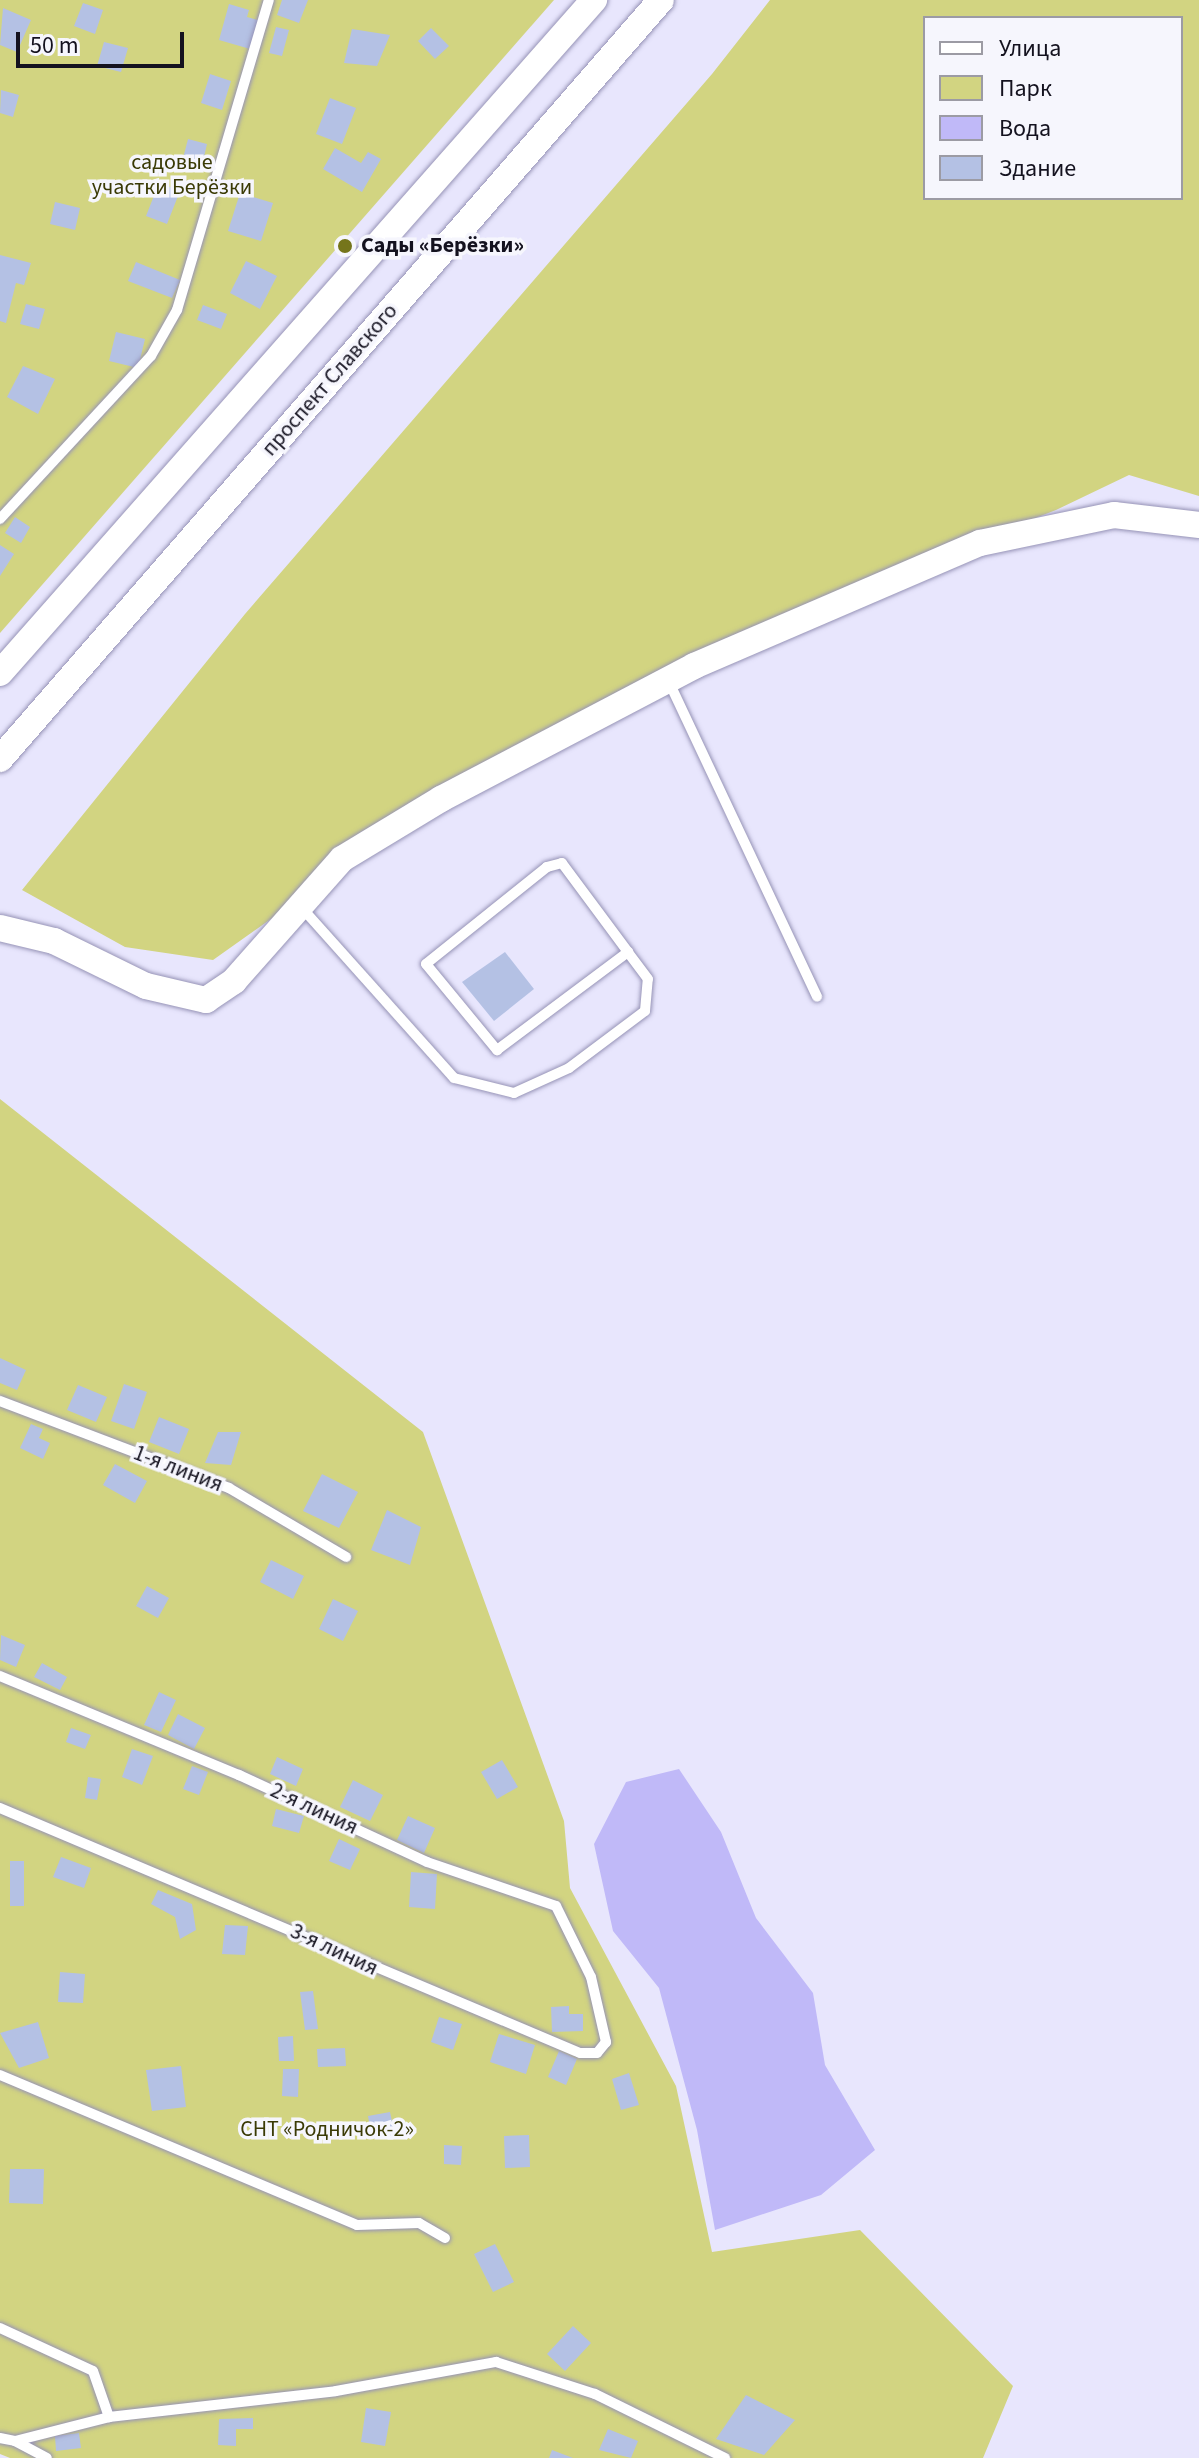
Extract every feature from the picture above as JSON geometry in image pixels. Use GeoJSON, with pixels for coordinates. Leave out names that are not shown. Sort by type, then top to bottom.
{"type":"FeatureCollection","features":[{"type":"Feature","properties":{"kind":"main road"},"geometry":{"type":"LineString","coordinates":[[0,673],[594,0]]}},
{"type":"Feature","properties":{"kind":"main road","name":"проспект Славского"},"geometry":{"type":"LineString","coordinates":[[0,759],[661,0]]}},
{"type":"Feature","properties":{"kind":"main road"},"geometry":{"type":"LineString","coordinates":[[0,928],[54,941],[146,986],[206,1000],[234,981],[355,851],[441,799],[668,679],[980,543],[1114,515],[1199,525]]}},
{"type":"Feature","properties":{"kind":"lane"},"geometry":{"type":"LineString","coordinates":[[0,519],[151,356],[177,310],[269,0]]}},
{"type":"Feature","properties":{"kind":"lane"},"geometry":{"type":"LineString","coordinates":[[668,679],[817,997]]}},
{"type":"Feature","properties":{"kind":"lane"},"geometry":{"type":"LineString","coordinates":[[301,907],[454,1078],[514,1093],[569,1068],[645,1011],[648,979],[628,952],[562,863],[547,867],[426,964],[497,1050],[628,952]]}},
{"type":"Feature","properties":{"kind":"lane","name":"1-я линия"},"geometry":{"type":"LineString","coordinates":[[0,1401],[229,1488],[346,1557]]}},
{"type":"Feature","properties":{"kind":"lane","name":"2-я линия"},"geometry":{"type":"LineString","coordinates":[[0,1676],[239,1775],[427,1862],[556,1906],[591,1977]]}},
{"type":"Feature","properties":{"kind":"lane","name":"3-я линия"},"geometry":{"type":"LineString","coordinates":[[0,1808],[580,2053],[597,2053],[606,2042],[591,1977]]}},
{"type":"Feature","properties":{"kind":"lane"},"geometry":{"type":"LineString","coordinates":[[0,2075],[357,2225],[419,2223],[445,2238]]}},
{"type":"Feature","properties":{"kind":"lane"},"geometry":{"type":"LineString","coordinates":[[0,2328],[93,2371],[109,2417]]}},
{"type":"Feature","properties":{"kind":"lane"},"geometry":{"type":"LineString","coordinates":[[15,2441],[109,2417],[336,2391],[496,2362],[595,2394],[725,2458]]}},
{"type":"Feature","properties":{"kind":"lane"},"geometry":{"type":"LineString","coordinates":[[0,2438],[15,2441],[47,2458]]}},
{"type":"Feature","properties":{"kind":"green space","name":"садовые участки Берёзки"},"geometry":{"type":"Polygon","coordinates":[[[0,0],[554,0],[0,633],[0,0]]]}},
{"type":"Feature","properties":{"kind":"green space"},"geometry":{"type":"Polygon","coordinates":[[[770,0],[1199,0],[1199,496],[1129,475],[1056,510],[826,599],[361,832],[282,911],[213,960],[125,947],[22,890],[245,614],[712,74],[770,0]]]}},
{"type":"Feature","properties":{"kind":"green space","name":"СНТ «Родничок-2»"},"geometry":{"type":"Polygon","coordinates":[[[0,1099],[423,1432],[564,1821],[570,1888],[676,2086],[712,2252],[860,2230],[1013,2386],[983,2458],[10,2458],[0,2454],[0,1099]]]}},
{"type":"Feature","properties":{"kind":"water"},"geometry":{"type":"Polygon","coordinates":[[[679,1769],[721,1832],[756,1918],[813,1993],[825,2065],[875,2150],[821,2195],[715,2230],[697,2130],[659,1988],[613,1931],[594,1844],[626,1782],[679,1769]]]}},
{"type":"Feature","properties":{"kind":"building"},"geometry":{"type":"Polygon","coordinates":[[[282,0],[308,0],[299,23],[277,15],[282,0]]]}},
{"type":"Feature","properties":{"kind":"building"},"geometry":{"type":"Polygon","coordinates":[[[83,3],[103,10],[95,34],[74,26],[83,3]]]}},
{"type":"Feature","properties":{"kind":"building"},"geometry":{"type":"Polygon","coordinates":[[[229,4],[249,10],[247,17],[258,20],[250,49],[219,40],[229,4]]]}},
{"type":"Feature","properties":{"kind":"building"},"geometry":{"type":"Polygon","coordinates":[[[3,8],[31,20],[17,52],[0,45],[3,8]]]}},
{"type":"Feature","properties":{"kind":"building"},"geometry":{"type":"Polygon","coordinates":[[[276,27],[289,30],[282,56],[269,53],[276,27]]]}},
{"type":"Feature","properties":{"kind":"building"},"geometry":{"type":"Polygon","coordinates":[[[431,28],[449,46],[435,59],[418,41],[431,28]]]}},
{"type":"Feature","properties":{"kind":"building"},"geometry":{"type":"Polygon","coordinates":[[[352,29],[390,35],[377,66],[344,63],[352,29]]]}},
{"type":"Feature","properties":{"kind":"building"},"geometry":{"type":"Polygon","coordinates":[[[104,42],[128,48],[121,72],[97,66],[104,42]]]}},
{"type":"Feature","properties":{"kind":"building"},"geometry":{"type":"Polygon","coordinates":[[[210,74],[231,81],[222,110],[201,103],[210,74]]]}},
{"type":"Feature","properties":{"kind":"building"},"geometry":{"type":"Polygon","coordinates":[[[1,90],[19,95],[13,117],[0,113],[1,90]]]}},
{"type":"Feature","properties":{"kind":"building"},"geometry":{"type":"Polygon","coordinates":[[[330,98],[356,108],[342,144],[316,134],[330,98]]]}},
{"type":"Feature","properties":{"kind":"building"},"geometry":{"type":"Polygon","coordinates":[[[188,139],[207,144],[201,170],[181,166],[188,139]]]}},
{"type":"Feature","properties":{"kind":"building"},"geometry":{"type":"Polygon","coordinates":[[[335,148],[361,163],[368,152],[381,159],[362,192],[323,169],[335,148]]]}},
{"type":"Feature","properties":{"kind":"building"},"geometry":{"type":"Polygon","coordinates":[[[159,183],[180,191],[167,224],[146,216],[159,183]]]}},
{"type":"Feature","properties":{"kind":"building"},"geometry":{"type":"Polygon","coordinates":[[[240,193],[273,203],[261,241],[228,231],[240,193]]]}},
{"type":"Feature","properties":{"kind":"building"},"geometry":{"type":"Polygon","coordinates":[[[55,202],[80,208],[75,230],[50,224],[55,202]]]}},
{"type":"Feature","properties":{"kind":"building"},"geometry":{"type":"Polygon","coordinates":[[[0,255],[31,263],[24,285],[16,283],[6,323],[0,321],[0,255]]]}},
{"type":"Feature","properties":{"kind":"building"},"geometry":{"type":"Polygon","coordinates":[[[246,261],[277,276],[260,309],[230,293],[246,261]]]}},
{"type":"Feature","properties":{"kind":"building"},"geometry":{"type":"Polygon","coordinates":[[[136,262],[180,280],[172,298],[128,281],[136,262]]]}},
{"type":"Feature","properties":{"kind":"building"},"geometry":{"type":"Polygon","coordinates":[[[26,304],[45,309],[39,329],[20,324],[26,304]]]}},
{"type":"Feature","properties":{"kind":"building"},"geometry":{"type":"Polygon","coordinates":[[[203,305],[227,314],[221,329],[197,320],[203,305]]]}},
{"type":"Feature","properties":{"kind":"building"},"geometry":{"type":"Polygon","coordinates":[[[116,332],[145,339],[138,368],[109,361],[116,332]]]}},
{"type":"Feature","properties":{"kind":"building"},"geometry":{"type":"Polygon","coordinates":[[[23,366],[55,379],[38,414],[7,397],[23,366]]]}},
{"type":"Feature","properties":{"kind":"building"},"geometry":{"type":"Polygon","coordinates":[[[15,517],[30,527],[21,543],[5,533],[15,517]]]}},
{"type":"Feature","properties":{"kind":"building"},"geometry":{"type":"Polygon","coordinates":[[[0,545],[14,554],[0,576],[0,545]]]}},
{"type":"Feature","properties":{"kind":"building"},"geometry":{"type":"Polygon","coordinates":[[[505,952],[534,989],[494,1021],[462,982],[505,952]]]}},
{"type":"Feature","properties":{"kind":"building"},"geometry":{"type":"Polygon","coordinates":[[[0,1358],[26,1370],[17,1390],[0,1383],[0,1358]]]}},
{"type":"Feature","properties":{"kind":"building"},"geometry":{"type":"Polygon","coordinates":[[[124,1384],[147,1392],[134,1429],[111,1421],[124,1384]]]}},
{"type":"Feature","properties":{"kind":"building"},"geometry":{"type":"Polygon","coordinates":[[[78,1385],[107,1397],[96,1422],[67,1410],[78,1385]]]}},
{"type":"Feature","properties":{"kind":"building"},"geometry":{"type":"Polygon","coordinates":[[[159,1417],[189,1429],[179,1454],[149,1442],[159,1417]]]}},
{"type":"Feature","properties":{"kind":"building"},"geometry":{"type":"Polygon","coordinates":[[[31,1424],[43,1429],[39,1438],[50,1443],[43,1459],[20,1448],[31,1424]]]}},
{"type":"Feature","properties":{"kind":"building"},"geometry":{"type":"Polygon","coordinates":[[[218,1432],[241,1432],[231,1465],[205,1463],[218,1432]]]}},
{"type":"Feature","properties":{"kind":"building"},"geometry":{"type":"Polygon","coordinates":[[[115,1464],[147,1481],[135,1503],[103,1485],[115,1464]]]}},
{"type":"Feature","properties":{"kind":"building"},"geometry":{"type":"Polygon","coordinates":[[[322,1474],[358,1492],[339,1528],[303,1511],[322,1474]]]}},
{"type":"Feature","properties":{"kind":"building"},"geometry":{"type":"Polygon","coordinates":[[[387,1510],[421,1527],[410,1565],[371,1550],[387,1510]]]}},
{"type":"Feature","properties":{"kind":"building"},"geometry":{"type":"Polygon","coordinates":[[[271,1560],[304,1576],[293,1599],[260,1582],[271,1560]]]}},
{"type":"Feature","properties":{"kind":"building"},"geometry":{"type":"Polygon","coordinates":[[[147,1586],[169,1598],[158,1618],[136,1606],[147,1586]]]}},
{"type":"Feature","properties":{"kind":"building"},"geometry":{"type":"Polygon","coordinates":[[[333,1599],[358,1611],[343,1641],[319,1629],[333,1599]]]}},
{"type":"Feature","properties":{"kind":"building"},"geometry":{"type":"Polygon","coordinates":[[[1,1635],[25,1645],[16,1667],[0,1660],[1,1635]]]}},
{"type":"Feature","properties":{"kind":"building"},"geometry":{"type":"Polygon","coordinates":[[[42,1663],[67,1677],[60,1690],[34,1677],[42,1663]]]}},
{"type":"Feature","properties":{"kind":"building"},"geometry":{"type":"Polygon","coordinates":[[[159,1692],[176,1700],[161,1732],[144,1725],[159,1692]]]}},
{"type":"Feature","properties":{"kind":"building"},"geometry":{"type":"Polygon","coordinates":[[[178,1714],[205,1728],[194,1749],[168,1735],[178,1714]]]}},
{"type":"Feature","properties":{"kind":"building"},"geometry":{"type":"Polygon","coordinates":[[[71,1728],[91,1735],[85,1749],[66,1742],[71,1728]]]}},
{"type":"Feature","properties":{"kind":"building"},"geometry":{"type":"Polygon","coordinates":[[[132,1749],[153,1756],[142,1785],[122,1777],[132,1749]]]}},
{"type":"Feature","properties":{"kind":"building"},"geometry":{"type":"Polygon","coordinates":[[[277,1757],[303,1769],[296,1786],[270,1774],[277,1757]]]}},
{"type":"Feature","properties":{"kind":"building"},"geometry":{"type":"Polygon","coordinates":[[[502,1760],[518,1787],[497,1799],[481,1772],[502,1760]]]}},
{"type":"Feature","properties":{"kind":"building"},"geometry":{"type":"Polygon","coordinates":[[[192,1766],[208,1772],[199,1795],[183,1789],[192,1766]]]}},
{"type":"Feature","properties":{"kind":"building"},"geometry":{"type":"Polygon","coordinates":[[[88,1777],[101,1779],[97,1800],[85,1798],[88,1777]]]}},
{"type":"Feature","properties":{"kind":"building"},"geometry":{"type":"Polygon","coordinates":[[[353,1780],[383,1795],[370,1821],[340,1807],[353,1780]]]}},
{"type":"Feature","properties":{"kind":"building"},"geometry":{"type":"Polygon","coordinates":[[[276,1809],[304,1816],[299,1833],[272,1826],[276,1809]]]}},
{"type":"Feature","properties":{"kind":"building"},"geometry":{"type":"Polygon","coordinates":[[[408,1816],[435,1828],[424,1853],[397,1840],[408,1816]]]}},
{"type":"Feature","properties":{"kind":"building"},"geometry":{"type":"Polygon","coordinates":[[[339,1839],[360,1849],[350,1870],[329,1861],[339,1839]]]}},
{"type":"Feature","properties":{"kind":"building"},"geometry":{"type":"Polygon","coordinates":[[[61,1857],[91,1868],[84,1888],[53,1877],[61,1857]]]}},
{"type":"Feature","properties":{"kind":"building"},"geometry":{"type":"Polygon","coordinates":[[[10,1861],[24,1861],[24,1906],[10,1906],[10,1861]]]}},
{"type":"Feature","properties":{"kind":"building"},"geometry":{"type":"Polygon","coordinates":[[[411,1872],[437,1874],[435,1909],[409,1907],[411,1872]]]}},
{"type":"Feature","properties":{"kind":"building"},"geometry":{"type":"Polygon","coordinates":[[[158,1890],[192,1904],[196,1930],[180,1939],[175,1917],[151,1904],[158,1890]]]}},
{"type":"Feature","properties":{"kind":"building"},"geometry":{"type":"Polygon","coordinates":[[[225,1925],[248,1926],[245,1955],[222,1954],[225,1925]]]}},
{"type":"Feature","properties":{"kind":"building"},"geometry":{"type":"Polygon","coordinates":[[[60,1972],[85,1974],[83,2003],[58,2002],[60,1972]]]}},
{"type":"Feature","properties":{"kind":"building"},"geometry":{"type":"Polygon","coordinates":[[[313,1991],[318,2029],[305,2030],[300,1992],[313,1991]]]}},
{"type":"Feature","properties":{"kind":"building"},"geometry":{"type":"Polygon","coordinates":[[[569,2006],[569,2014],[583,2014],[583,2031],[552,2032],[551,2007],[569,2006]]]}},
{"type":"Feature","properties":{"kind":"building"},"geometry":{"type":"Polygon","coordinates":[[[439,2017],[462,2024],[453,2050],[431,2042],[439,2017]]]}},
{"type":"Feature","properties":{"kind":"building"},"geometry":{"type":"Polygon","coordinates":[[[38,2022],[49,2058],[19,2068],[0,2033],[38,2022]]]}},
{"type":"Feature","properties":{"kind":"building"},"geometry":{"type":"Polygon","coordinates":[[[499,2034],[535,2045],[526,2074],[490,2062],[499,2034]]]}},
{"type":"Feature","properties":{"kind":"building"},"geometry":{"type":"Polygon","coordinates":[[[293,2036],[294,2061],[279,2061],[278,2037],[293,2036]]]}},
{"type":"Feature","properties":{"kind":"building"},"geometry":{"type":"Polygon","coordinates":[[[345,2048],[346,2066],[318,2067],[317,2049],[345,2048]]]}},
{"type":"Feature","properties":{"kind":"building"},"geometry":{"type":"Polygon","coordinates":[[[559,2051],[577,2059],[566,2085],[548,2077],[559,2051]]]}},
{"type":"Feature","properties":{"kind":"building"},"geometry":{"type":"Polygon","coordinates":[[[181,2066],[186,2107],[152,2111],[146,2070],[181,2066]]]}},
{"type":"Feature","properties":{"kind":"building"},"geometry":{"type":"Polygon","coordinates":[[[283,2069],[299,2069],[298,2097],[282,2096],[283,2069]]]}},
{"type":"Feature","properties":{"kind":"building"},"geometry":{"type":"Polygon","coordinates":[[[629,2073],[639,2105],[621,2110],[612,2079],[629,2073]]]}},
{"type":"Feature","properties":{"kind":"building"},"geometry":{"type":"Polygon","coordinates":[[[390,2112],[395,2135],[372,2139],[368,2116],[390,2112]]]}},
{"type":"Feature","properties":{"kind":"building"},"geometry":{"type":"Polygon","coordinates":[[[529,2135],[530,2167],[505,2168],[504,2136],[529,2135]]]}},
{"type":"Feature","properties":{"kind":"building"},"geometry":{"type":"Polygon","coordinates":[[[444,2145],[462,2146],[461,2165],[444,2164],[444,2145]]]}},
{"type":"Feature","properties":{"kind":"building"},"geometry":{"type":"Polygon","coordinates":[[[10,2169],[44,2169],[43,2204],[9,2203],[10,2169]]]}},
{"type":"Feature","properties":{"kind":"building"},"geometry":{"type":"Polygon","coordinates":[[[495,2244],[514,2282],[493,2292],[474,2254],[495,2244]]]}},
{"type":"Feature","properties":{"kind":"building"},"geometry":{"type":"Polygon","coordinates":[[[573,2326],[591,2343],[565,2371],[547,2354],[573,2326]]]}},
{"type":"Feature","properties":{"kind":"building"},"geometry":{"type":"Polygon","coordinates":[[[746,2395],[795,2420],[764,2455],[716,2439],[746,2395]]]}},
{"type":"Feature","properties":{"kind":"building"},"geometry":{"type":"Polygon","coordinates":[[[366,2408],[391,2412],[385,2446],[361,2442],[366,2408]]]}},
{"type":"Feature","properties":{"kind":"building"},"geometry":{"type":"Polygon","coordinates":[[[253,2418],[253,2429],[236,2429],[236,2446],[218,2445],[219,2419],[253,2418]]]}},
{"type":"Feature","properties":{"kind":"building"},"geometry":{"type":"Polygon","coordinates":[[[608,2429],[638,2441],[631,2458],[599,2450],[608,2429]]]}},
{"type":"Feature","properties":{"kind":"building"},"geometry":{"type":"Polygon","coordinates":[[[79,2433],[81,2448],[56,2451],[55,2436],[79,2433]]]}},
{"type":"Feature","properties":{"kind":"building"},"geometry":{"type":"Polygon","coordinates":[[[552,2450],[573,2458],[549,2458],[552,2450]]]}},
{"type":"Feature","properties":{"kind":"place","name":"Сады «Берёзки»"},"geometry":{"type":"Point","coordinates":[345,246]}}]}
